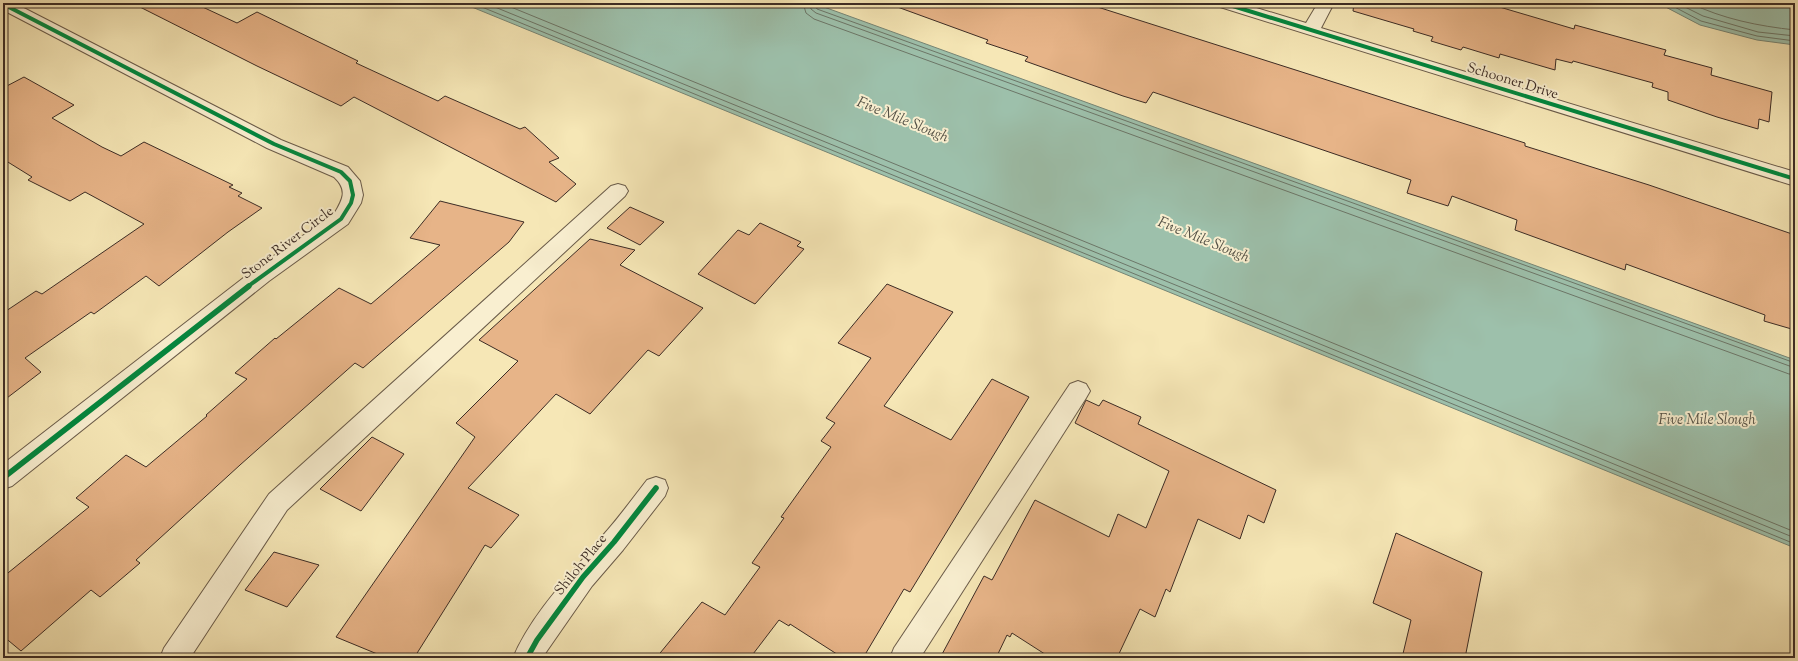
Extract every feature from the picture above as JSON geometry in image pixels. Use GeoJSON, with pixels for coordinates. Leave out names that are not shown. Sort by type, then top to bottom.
{"type":"FeatureCollection","features":[{"type":"Feature","properties":{"kind":"street","name":"Schooner Drive"},"geometry":{"type":"LineString","coordinates":[[1223,3],[1795,179]]}},
{"type":"Feature","properties":{"kind":"street"},"geometry":{"type":"LineString","coordinates":[[1311,30],[1326,3]]}},
{"type":"Feature","properties":{"kind":"street","name":"Stone River Circle"},"geometry":{"type":"LineString","coordinates":[[3,4],[274,144],[341,172],[350,181],[353,195],[351,203],[341,219],[262,275],[3,478]]}},
{"type":"Feature","properties":{"kind":"street"},"geometry":{"type":"LineString","coordinates":[[174,658],[278,502],[618,191]]}},
{"type":"Feature","properties":{"kind":"street"},"geometry":{"type":"LineString","coordinates":[[904,658],[1078,391]]}},
{"type":"Feature","properties":{"kind":"street","name":"Shiloh Place"},"geometry":{"type":"LineString","coordinates":[[527,658],[537,640],[583,577],[614,542],[656,488]]}},
{"type":"Feature","properties":{"kind":"water","name":"Five Mile Slough"},"geometry":{"type":"Polygon","coordinates":[[[462,3],[813,3],[1795,360],[1795,548],[462,3]]]}},
{"type":"Feature","properties":{"kind":"water"},"geometry":{"type":"Polygon","coordinates":[[[1658,3],[1795,3],[1795,45],[1757,40],[1700,25],[1658,3]]]}},
{"type":"Feature","properties":{"kind":"building"},"geometry":{"type":"Polygon","coordinates":[[[132,3],[194,3],[237,23],[257,12],[358,61],[356,63],[438,101],[445,96],[520,129],[525,127],[559,158],[549,162],[576,184],[556,202],[354,97],[341,106],[257,66],[132,3]]]}},
{"type":"Feature","properties":{"kind":"building"},"geometry":{"type":"Polygon","coordinates":[[[893,3],[1085,3],[1525,143],[1525,146],[1649,185],[1795,235],[1795,330],[1764,321],[1765,315],[1626,264],[1625,270],[1515,230],[1517,220],[1452,196],[1448,206],[1407,193],[1411,180],[1153,92],[1146,103],[1123,96],[1025,61],[1028,57],[986,43],[988,40],[892,5],[893,3]]]}},
{"type":"Feature","properties":{"kind":"building"},"geometry":{"type":"Polygon","coordinates":[[[1354,3],[1486,3],[1574,29],[1575,25],[1666,50],[1664,55],[1712,68],[1711,75],[1772,92],[1769,122],[1759,119],[1758,129],[1717,117],[1668,100],[1668,92],[1652,87],[1653,83],[1573,61],[1572,63],[1556,59],[1555,70],[1500,54],[1499,58],[1463,47],[1461,50],[1431,41],[1433,37],[1413,31],[1414,29],[1353,11],[1354,3]]]}},
{"type":"Feature","properties":{"kind":"building"},"geometry":{"type":"Polygon","coordinates":[[[24,77],[74,105],[52,118],[102,147],[121,156],[144,142],[233,185],[229,187],[242,193],[238,196],[262,208],[228,232],[159,286],[146,276],[94,314],[91,312],[25,358],[41,372],[3,401],[3,313],[36,291],[42,294],[144,224],[85,192],[70,201],[28,180],[32,177],[3,159],[3,88],[24,77]]]}},
{"type":"Feature","properties":{"kind":"building"},"geometry":{"type":"Polygon","coordinates":[[[440,201],[524,222],[509,242],[363,368],[355,363],[136,560],[140,563],[100,597],[91,590],[21,651],[3,636],[3,577],[89,507],[76,498],[126,455],[146,467],[207,416],[206,415],[247,379],[235,373],[275,338],[276,339],[339,288],[371,304],[440,245],[410,238],[440,201]]]}},
{"type":"Feature","properties":{"kind":"building"},"geometry":{"type":"Polygon","coordinates":[[[630,207],[664,222],[640,245],[607,228],[630,207]]]}},
{"type":"Feature","properties":{"kind":"building"},"geometry":{"type":"Polygon","coordinates":[[[760,223],[801,242],[797,246],[804,249],[755,304],[698,274],[738,230],[749,235],[760,223]]]}},
{"type":"Feature","properties":{"kind":"building"},"geometry":{"type":"Polygon","coordinates":[[[590,239],[635,250],[620,265],[703,308],[659,356],[648,350],[590,414],[556,394],[468,488],[519,515],[491,548],[485,545],[414,658],[387,658],[336,637],[475,437],[456,423],[518,361],[479,340],[590,239]]]}},
{"type":"Feature","properties":{"kind":"building"},"geometry":{"type":"Polygon","coordinates":[[[887,284],[953,312],[884,406],[951,440],[992,379],[1029,397],[910,592],[904,589],[863,658],[843,658],[790,624],[789,626],[779,620],[750,658],[656,658],[702,602],[725,615],[760,567],[752,563],[784,518],[781,517],[831,447],[821,441],[835,423],[826,418],[871,358],[838,343],[887,284]]]}},
{"type":"Feature","properties":{"kind":"building"},"geometry":{"type":"Polygon","coordinates":[[[1086,400],[1099,406],[1103,400],[1141,417],[1138,424],[1276,490],[1264,523],[1248,515],[1240,539],[1198,519],[1170,592],[1166,589],[1155,617],[1140,609],[1117,658],[1051,658],[1012,633],[1010,637],[1007,635],[996,658],[940,658],[984,576],[992,580],[1035,500],[1109,537],[1118,514],[1146,528],[1169,471],[1075,423],[1086,400]]]}},
{"type":"Feature","properties":{"kind":"building"},"geometry":{"type":"Polygon","coordinates":[[[372,437],[404,454],[361,511],[320,489],[372,437]]]}},
{"type":"Feature","properties":{"kind":"building"},"geometry":{"type":"Polygon","coordinates":[[[1396,533],[1482,572],[1465,658],[1402,658],[1411,620],[1373,603],[1396,533]]]}},
{"type":"Feature","properties":{"kind":"building"},"geometry":{"type":"Polygon","coordinates":[[[274,552],[319,565],[287,607],[245,590],[274,552]]]}},
{"type":"Feature","properties":{"kind":"cycle path"},"geometry":{"type":"LineString","coordinates":[[1223,3],[1795,179]]}},
{"type":"Feature","properties":{"kind":"cycle path"},"geometry":{"type":"LineString","coordinates":[[3,4],[274,144],[341,172],[350,181],[353,195],[351,203],[341,219],[262,275],[3,478]]}},
{"type":"Feature","properties":{"kind":"cycle path"},"geometry":{"type":"LineString","coordinates":[[527,658],[537,640],[583,577],[614,542],[656,488]]}}]}
